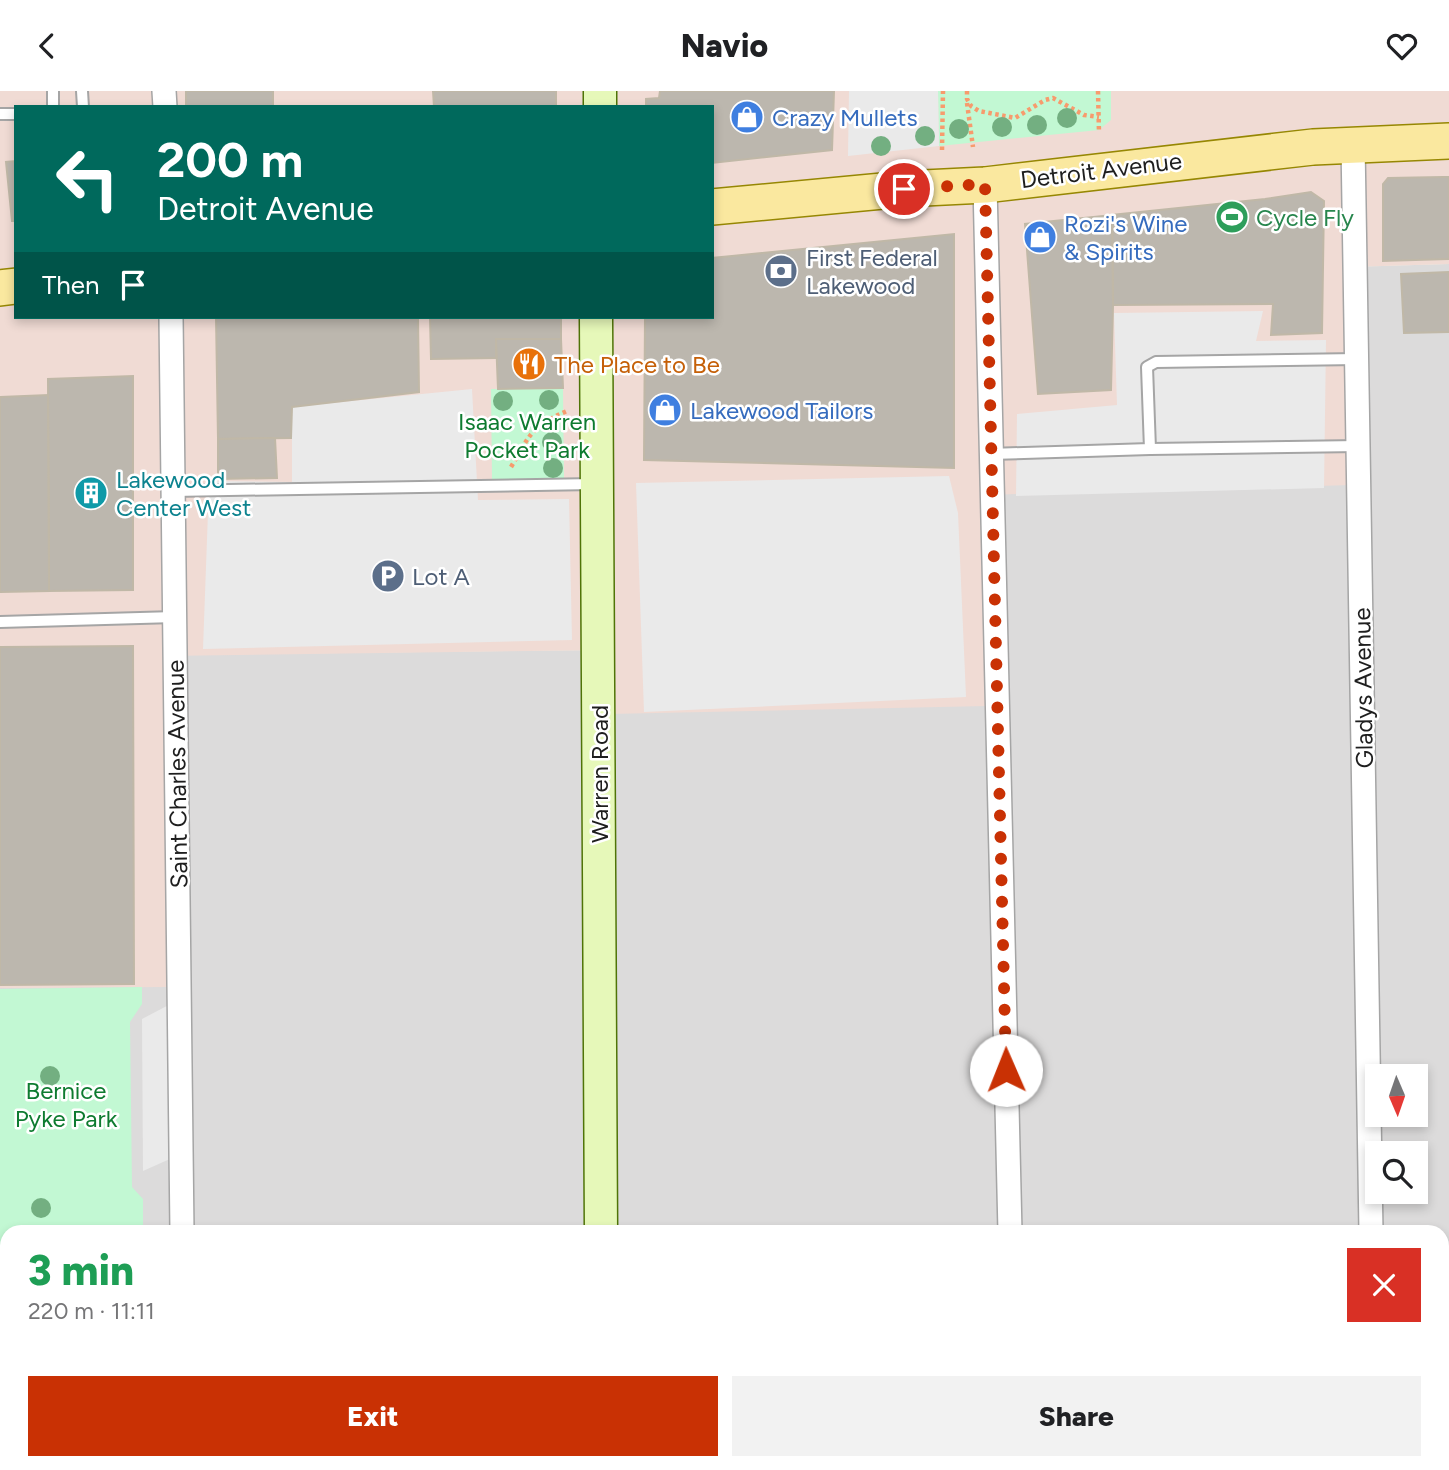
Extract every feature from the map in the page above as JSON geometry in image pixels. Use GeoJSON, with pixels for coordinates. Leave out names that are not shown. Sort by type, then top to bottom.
{"type":"FeatureCollection","features":[{"type":"Feature","properties":{"kind":"main road","name":"Detroit Avenue"},"geometry":{"type":"LineString","coordinates":[[714,207],[985,184],[1353,143],[1449,141]]}},
{"type":"Feature","properties":{"kind":"main road","name":"Warren Road"},"geometry":{"type":"LineString","coordinates":[[596,319],[601,1225]]}},
{"type":"Feature","properties":{"kind":"street","name":"Gladys Avenue"},"geometry":{"type":"LineString","coordinates":[[1353,143],[1371,1225]]}},
{"type":"Feature","properties":{"kind":"street"},"geometry":{"type":"LineString","coordinates":[[985,184],[1010,1225]]}},
{"type":"Feature","properties":{"kind":"street","name":"Saint Charles Avenue"},"geometry":{"type":"LineString","coordinates":[[171,319],[182,1225]]}},
{"type":"Feature","properties":{"kind":"lane"},"geometry":{"type":"LineString","coordinates":[[1150,449],[1147,367],[1156,362],[1357,359]]}},
{"type":"Feature","properties":{"kind":"lane"},"geometry":{"type":"LineString","coordinates":[[990,454],[1359,446]]}},
{"type":"Feature","properties":{"kind":"lane"},"geometry":{"type":"LineString","coordinates":[[173,491],[597,484]]}},
{"type":"Feature","properties":{"kind":"lane"},"geometry":{"type":"LineString","coordinates":[[0,622],[175,617]]}},
{"type":"Feature","properties":{"kind":"path"},"geometry":{"type":"LineString","coordinates":[[942,150],[943,91]]}},
{"type":"Feature","properties":{"kind":"path"},"geometry":{"type":"LineString","coordinates":[[967,91],[973,147]]}},
{"type":"Feature","properties":{"kind":"path"},"geometry":{"type":"LineString","coordinates":[[1098,91],[1099,133]]}},
{"type":"Feature","properties":{"kind":"path"},"geometry":{"type":"LineString","coordinates":[[967,99],[971,106],[979,111],[1015,118],[1053,98],[1084,115],[1099,117]]}},
{"type":"Feature","properties":{"kind":"path"},"geometry":{"type":"LineString","coordinates":[[499,485],[522,444],[533,431],[547,420],[571,410]]}},
{"type":"Feature","properties":{"kind":"shaded area"},"geometry":{"type":"Polygon","coordinates":[[[0,91],[1449,91],[1449,264],[1348,267],[1352,485],[984,495],[987,706],[609,714],[607,650],[163,656],[167,987],[0,988],[0,91]]]}},
{"type":"Feature","properties":{"kind":"shaded area"},"geometry":{"type":"Polygon","coordinates":[[[849,91],[938,91],[939,146],[848,156],[849,91]]]}},
{"type":"Feature","properties":{"kind":"shaded area"},"geometry":{"type":"Polygon","coordinates":[[[1449,264],[1449,1225],[0,1225],[0,988],[167,986],[163,655],[608,650],[983,495],[1348,267],[1449,264]]]}},
{"type":"Feature","properties":{"kind":"shaded area"},"geometry":{"type":"Polygon","coordinates":[[[1263,311],[1256,341],[1326,340],[1324,488],[1016,496],[1017,414],[1117,405],[1114,313],[1263,311]]]}},
{"type":"Feature","properties":{"kind":"shaded area","name":"Lot A"},"geometry":{"type":"Polygon","coordinates":[[[472,389],[478,500],[569,499],[572,640],[203,649],[207,481],[292,482],[292,407],[472,389]]]}},
{"type":"Feature","properties":{"kind":"shaded area"},"geometry":{"type":"Polygon","coordinates":[[[949,476],[958,513],[966,697],[644,712],[636,483],[949,476]]]}},
{"type":"Feature","properties":{"kind":"shaded area"},"geometry":{"type":"Polygon","coordinates":[[[180,999],[181,1154],[143,1171],[142,1019],[180,999]]]}},
{"type":"Feature","properties":{"kind":"green space"},"geometry":{"type":"Polygon","coordinates":[[[938,91],[1111,91],[1111,120],[1099,130],[939,146],[938,91]]]}},
{"type":"Feature","properties":{"kind":"green space","name":"Isaac Warren Pocket Park"},"geometry":{"type":"Polygon","coordinates":[[[563,388],[564,480],[492,481],[491,389],[563,388]]]}},
{"type":"Feature","properties":{"kind":"green space","name":"Bernice Pyke Park"},"geometry":{"type":"Polygon","coordinates":[[[142,987],[142,1004],[130,1022],[132,1187],[143,1199],[143,1225],[0,1225],[0,989],[142,987]]]}},
{"type":"Feature","properties":{"kind":"building"},"geometry":{"type":"Polygon","coordinates":[[[186,91],[273,91],[273,105],[186,105],[186,91]]]}},
{"type":"Feature","properties":{"kind":"building"},"geometry":{"type":"Polygon","coordinates":[[[433,91],[556,91],[556,105],[434,105],[433,91]]]}},
{"type":"Feature","properties":{"kind":"building"},"geometry":{"type":"Polygon","coordinates":[[[660,91],[834,91],[832,150],[714,163],[714,105],[646,105],[646,99],[659,98],[660,91]]]}},
{"type":"Feature","properties":{"kind":"building"},"geometry":{"type":"Polygon","coordinates":[[[14,161],[14,221],[12,221],[6,162],[14,161]]]}},
{"type":"Feature","properties":{"kind":"building"},"geometry":{"type":"Polygon","coordinates":[[[1449,177],[1449,259],[1383,261],[1383,184],[1388,178],[1449,177]]]}},
{"type":"Feature","properties":{"kind":"building"},"geometry":{"type":"Polygon","coordinates":[[[1311,192],[1324,201],[1322,333],[1271,335],[1273,304],[1113,305],[1112,215],[1311,192]]]}},
{"type":"Feature","properties":{"kind":"building"},"geometry":{"type":"Polygon","coordinates":[[[1112,215],[1111,390],[1038,394],[1025,224],[1112,215]]]}},
{"type":"Feature","properties":{"kind":"building"},"geometry":{"type":"Polygon","coordinates":[[[954,234],[954,468],[644,460],[645,319],[714,319],[714,258],[954,234]]]}},
{"type":"Feature","properties":{"kind":"building"},"geometry":{"type":"Polygon","coordinates":[[[1449,272],[1449,332],[1404,333],[1401,274],[1449,272]]]}},
{"type":"Feature","properties":{"kind":"building"},"geometry":{"type":"Polygon","coordinates":[[[216,319],[418,319],[419,392],[292,407],[291,438],[218,439],[216,319]]]}},
{"type":"Feature","properties":{"kind":"building"},"geometry":{"type":"Polygon","coordinates":[[[430,319],[561,319],[561,339],[496,339],[496,358],[431,359],[430,319]]]}},
{"type":"Feature","properties":{"kind":"building","name":"The Place to Be"},"geometry":{"type":"Polygon","coordinates":[[[496,339],[561,339],[563,388],[498,389],[496,339]]]}},
{"type":"Feature","properties":{"kind":"building","name":"Lakewood Center West"},"geometry":{"type":"Polygon","coordinates":[[[133,376],[133,590],[49,591],[48,379],[133,376]]]}},
{"type":"Feature","properties":{"kind":"building"},"geometry":{"type":"Polygon","coordinates":[[[48,395],[49,591],[0,592],[0,397],[48,395]]]}},
{"type":"Feature","properties":{"kind":"building"},"geometry":{"type":"Polygon","coordinates":[[[275,438],[277,478],[218,479],[218,439],[275,438]]]}},
{"type":"Feature","properties":{"kind":"building"},"geometry":{"type":"Polygon","coordinates":[[[133,646],[134,984],[0,985],[0,647],[133,646]]]}},
{"type":"Feature","properties":{"kind":"place","name":"Crazy Mullets"},"geometry":{"type":"Point","coordinates":[747,117]}},
{"type":"Feature","properties":{"kind":"place","name":"Cycle Fly"},"geometry":{"type":"Point","coordinates":[1232,217]}},
{"type":"Feature","properties":{"kind":"place","name":"Rozi's Wine & Spirits"},"geometry":{"type":"Point","coordinates":[1040,237]}},
{"type":"Feature","properties":{"kind":"place","name":"First Federal Lakewood"},"geometry":{"type":"Point","coordinates":[781,271]}},
{"type":"Feature","properties":{"kind":"place","name":"The Place to Be"},"geometry":{"type":"Point","coordinates":[529,364]}},
{"type":"Feature","properties":{"kind":"place","name":"Lakewood Tailors"},"geometry":{"type":"Point","coordinates":[665,410]}},
{"type":"Feature","properties":{"kind":"place","name":"Lakewood Center West"},"geometry":{"type":"Point","coordinates":[91,493]}},
{"type":"Feature","properties":{"kind":"place","name":"Lot A"},"geometry":{"type":"Point","coordinates":[388,576]}},
{"type":"Feature","properties":{"kind":"route"},"geometry":{"type":"LineString","coordinates":[[904,189],[985,184],[1006,1070]]}}]}
